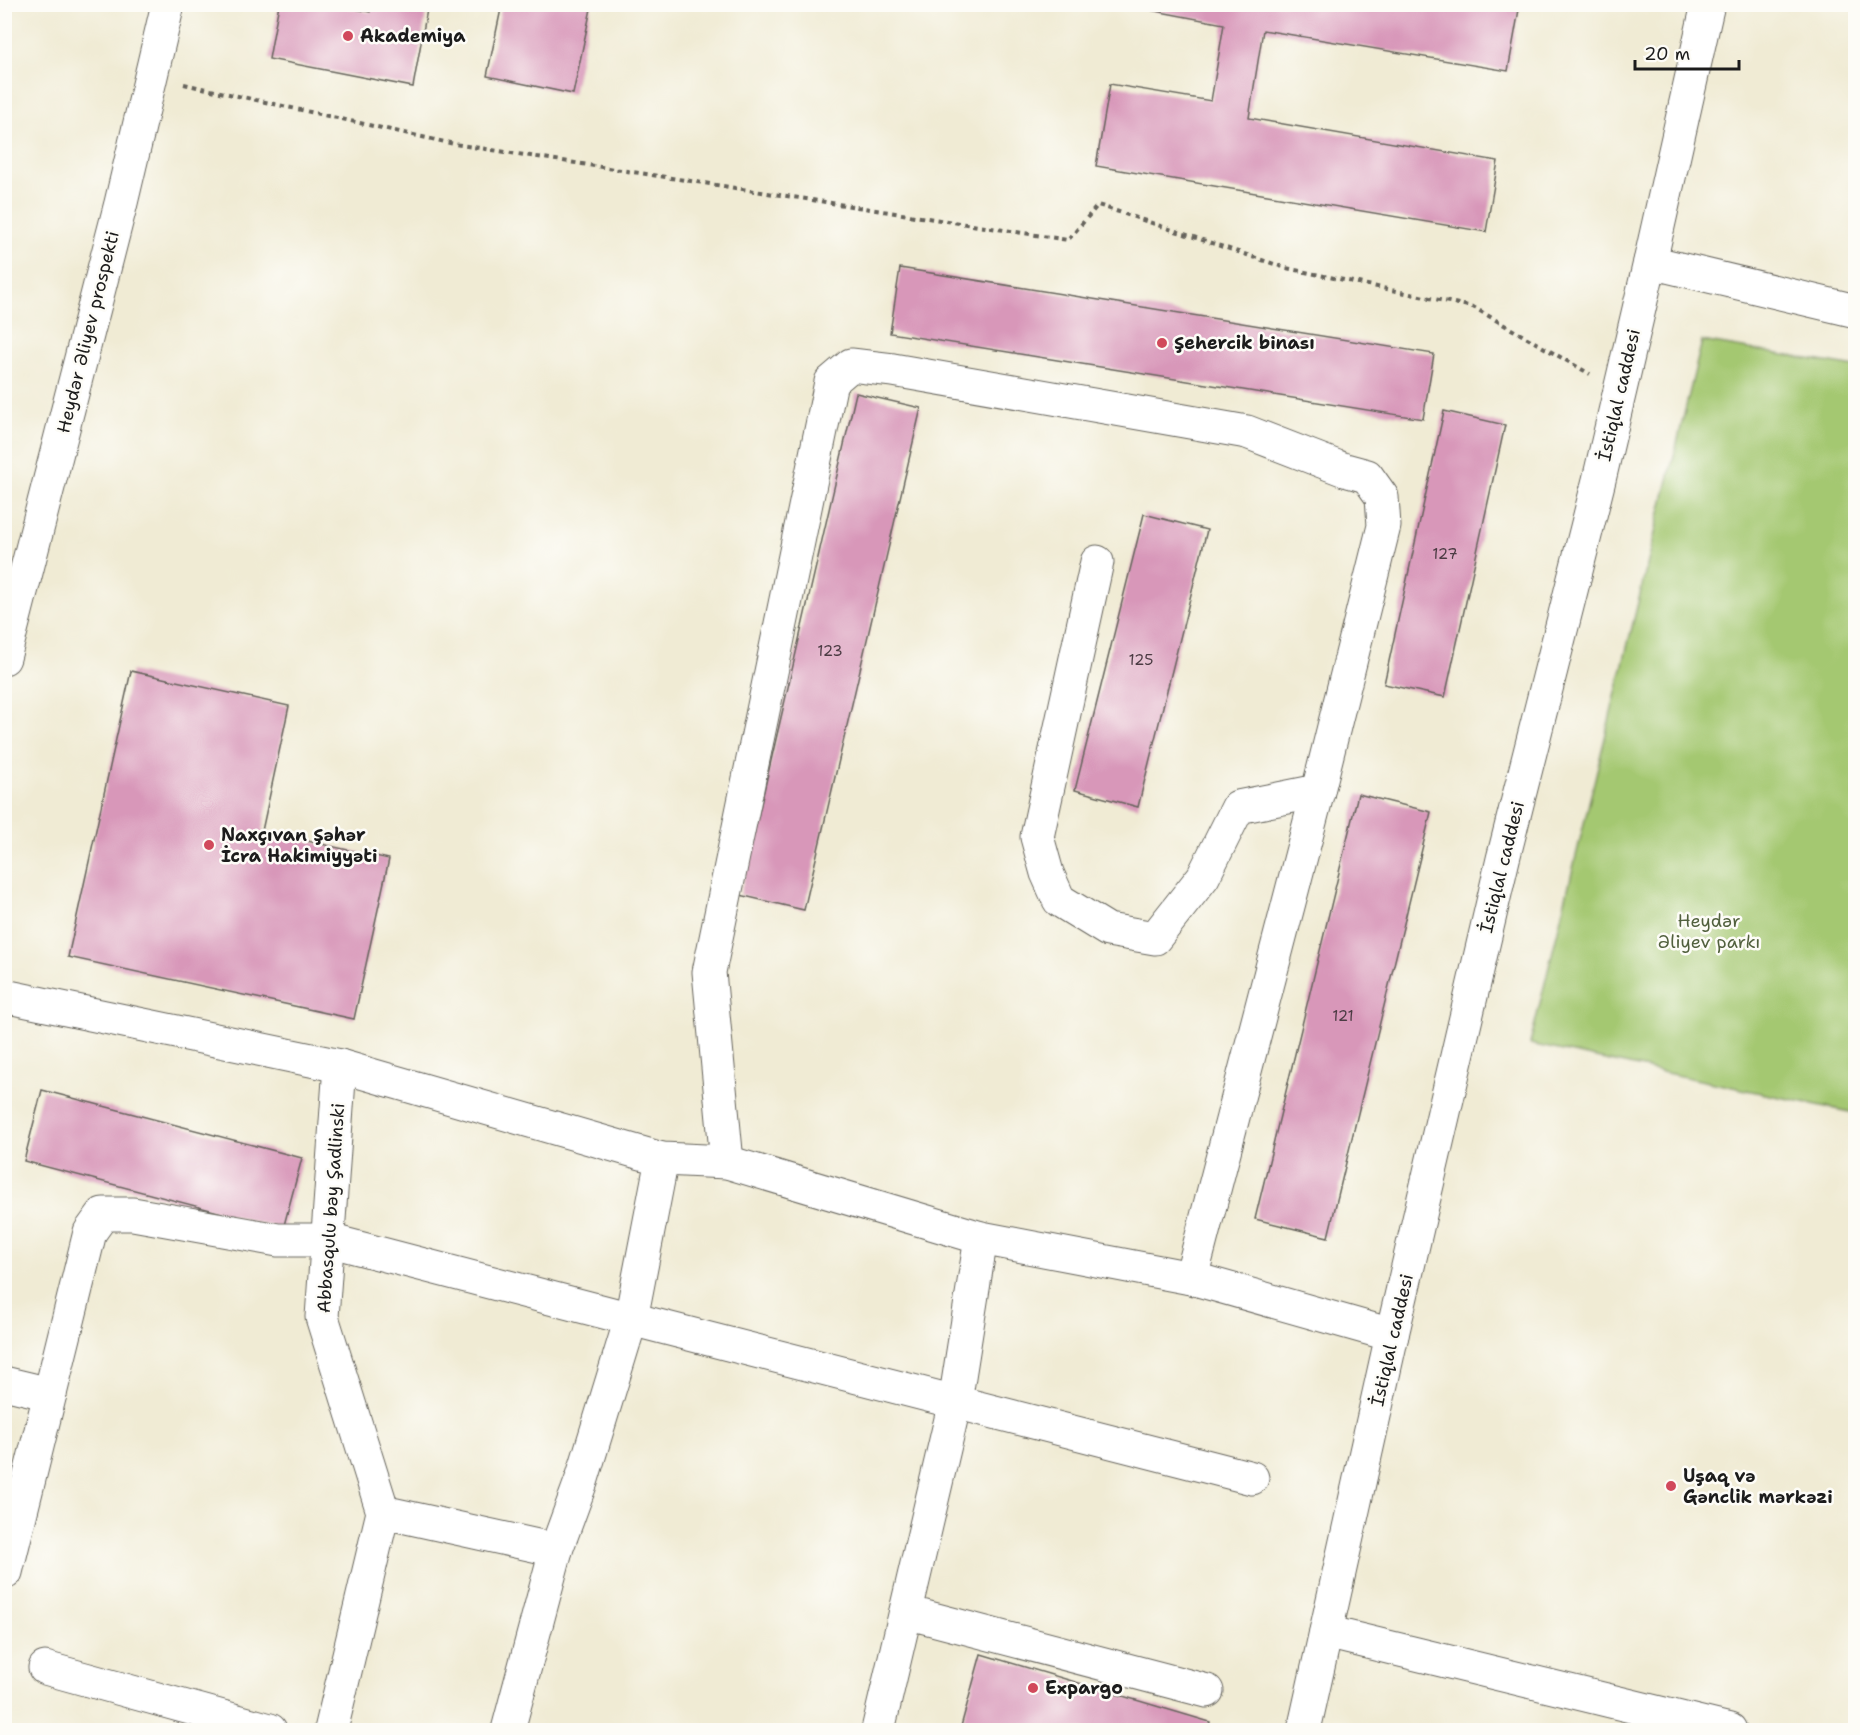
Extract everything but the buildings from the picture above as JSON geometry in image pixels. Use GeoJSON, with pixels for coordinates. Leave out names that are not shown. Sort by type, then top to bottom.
{"type":"FeatureCollection","features":[{"type":"Feature","properties":{"kind":"street","name":"Heydər Əliyev prospekti"},"geometry":{"type":"LineString","coordinates":[[4,658],[115,225],[168,4]]}},
{"type":"Feature","properties":{"kind":"street","name":"İstiqlal caddesi"},"geometry":{"type":"LineString","coordinates":[[1304,1731],[1392,1335],[1503,859],[1620,391],[1708,4]]}},
{"type":"Feature","properties":{"kind":"street"},"geometry":{"type":"LineString","coordinates":[[1650,262],[1856,311]]}},
{"type":"Feature","properties":{"kind":"street"},"geometry":{"type":"LineString","coordinates":[[727,1162],[709,972],[831,382],[850,365],[905,372],[1247,432],[1345,470],[1367,476],[1382,497],[1383,526],[1318,791],[1191,1278]]}},
{"type":"Feature","properties":{"kind":"street"},"geometry":{"type":"LineString","coordinates":[[1097,562],[1037,837],[1047,873],[1059,900],[1108,930],[1155,938],[1203,877],[1238,807],[1318,791]]}},
{"type":"Feature","properties":{"kind":"street"},"geometry":{"type":"LineString","coordinates":[[4,996],[340,1066],[662,1159],[727,1162],[981,1238],[1191,1278],[1392,1335]]}},
{"type":"Feature","properties":{"kind":"street","name":"Abbasqulu bəy Şadlinski"},"geometry":{"type":"LineString","coordinates":[[340,1066],[322,1317],[383,1512]]}},
{"type":"Feature","properties":{"kind":"street"},"geometry":{"type":"LineString","coordinates":[[508,1731],[556,1551],[582,1479],[630,1320],[662,1159]]}},
{"type":"Feature","properties":{"kind":"street"},"geometry":{"type":"LineString","coordinates":[[6,1572],[90,1232],[103,1214],[134,1214],[278,1240],[328,1240],[630,1320],[1252,1478]]}},
{"type":"Feature","properties":{"kind":"street"},"geometry":{"type":"LineString","coordinates":[[878,1731],[955,1402],[981,1238]]}},
{"type":"Feature","properties":{"kind":"street"},"geometry":{"type":"LineString","coordinates":[[4,1383],[50,1394]]}},
{"type":"Feature","properties":{"kind":"street"},"geometry":{"type":"LineString","coordinates":[[331,1731],[383,1512],[556,1551]]}},
{"type":"Feature","properties":{"kind":"street"},"geometry":{"type":"LineString","coordinates":[[906,1612],[1207,1690]]}},
{"type":"Feature","properties":{"kind":"street"},"geometry":{"type":"LineString","coordinates":[[1326,1632],[1730,1731]]}},
{"type":"Feature","properties":{"kind":"street"},"geometry":{"type":"LineString","coordinates":[[45,1668],[270,1731]]}},
{"type":"Feature","properties":{"kind":"path"},"geometry":{"type":"LineString","coordinates":[[151,77],[454,144],[1068,240],[1098,205],[1286,268],[1473,307],[1620,391]]}},
{"type":"Feature","properties":{"kind":"green space","name":"Heydər Əliyev parkı"},"geometry":{"type":"Polygon","coordinates":[[[1702,341],[1855,367],[1855,1113],[1530,1044],[1702,341]]]}},
{"type":"Feature","properties":{"kind":"place","name":"Akademiya"},"geometry":{"type":"Point","coordinates":[348,36]}},
{"type":"Feature","properties":{"kind":"place","name":"Şehercik binası"},"geometry":{"type":"Point","coordinates":[1162,343]}},
{"type":"Feature","properties":{"kind":"place","name":"Naxçıvan Şəhər İcra Hakimiyyəti"},"geometry":{"type":"Point","coordinates":[209,845]}},
{"type":"Feature","properties":{"kind":"place","name":"Uşaq və Gənclik mərkəzi"},"geometry":{"type":"Point","coordinates":[1671,1486]}},
{"type":"Feature","properties":{"kind":"place","name":"Expargo"},"geometry":{"type":"Point","coordinates":[1033,1688]}}]}
